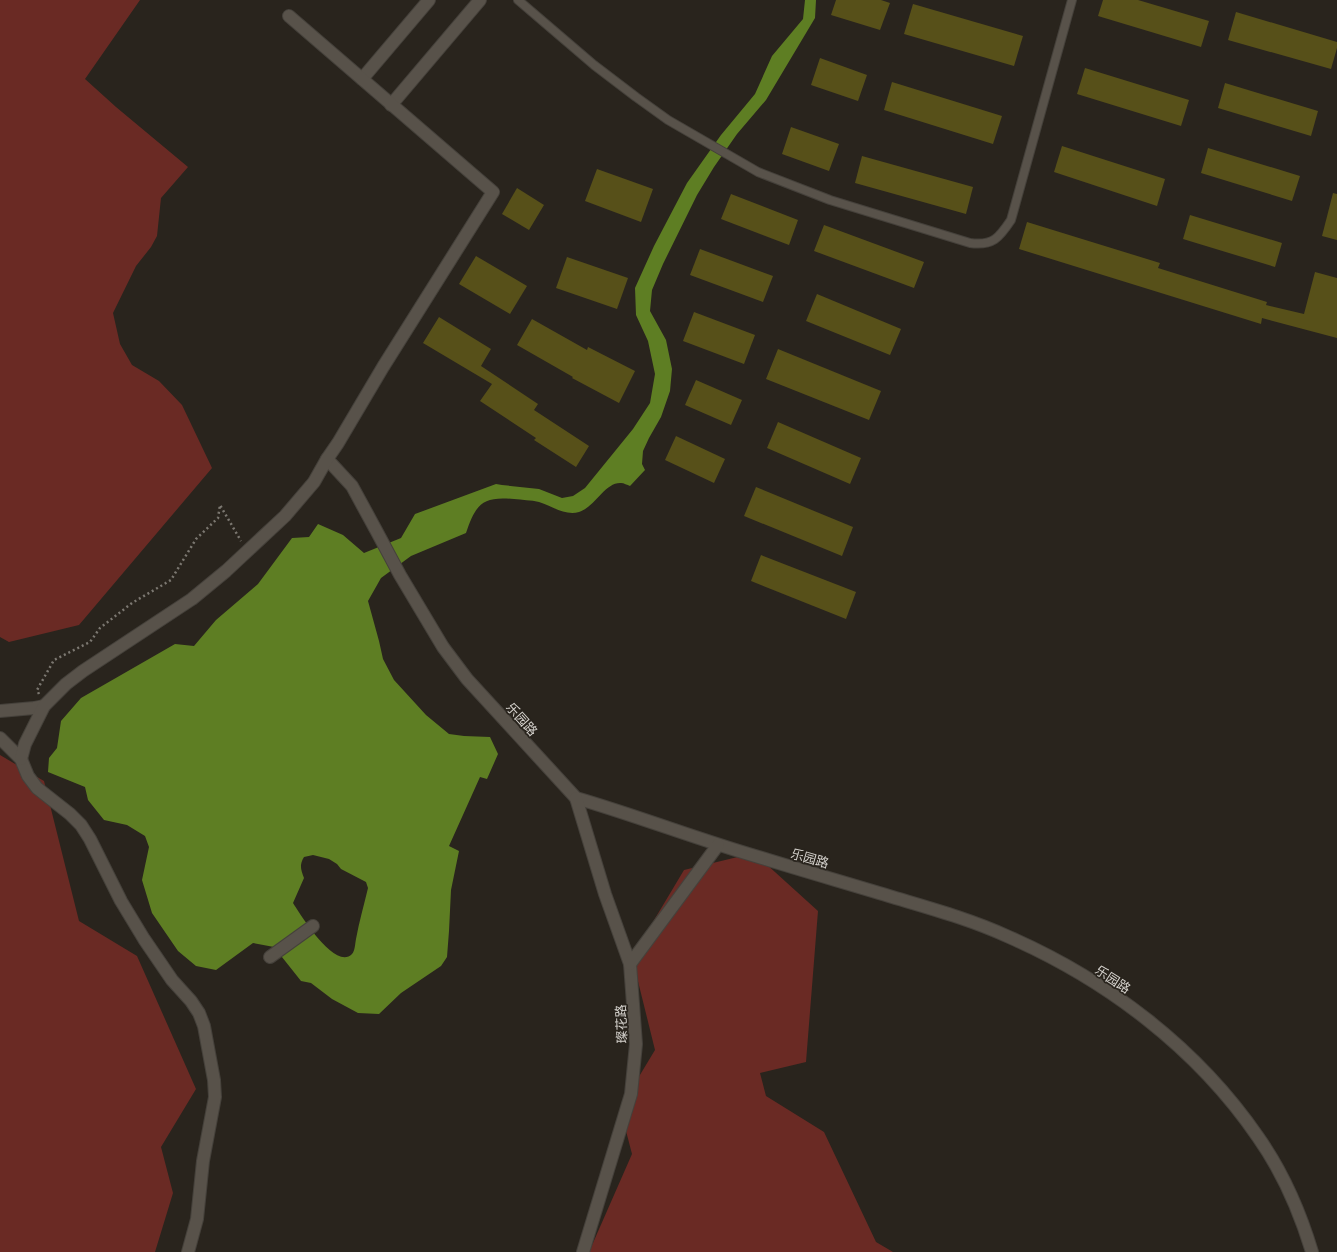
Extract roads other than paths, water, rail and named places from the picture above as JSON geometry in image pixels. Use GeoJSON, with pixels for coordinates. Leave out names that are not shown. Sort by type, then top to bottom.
{"type":"FeatureCollection","features":[{"type":"Feature","properties":{"kind":"street"},"geometry":{"type":"LineString","coordinates":[[362,79],[429,0]]}},
{"type":"Feature","properties":{"kind":"street"},"geometry":{"type":"LineString","coordinates":[[391,105],[480,0]]}},
{"type":"Feature","properties":{"kind":"street"},"geometry":{"type":"LineString","coordinates":[[20,759],[25,744],[44,706],[66,684],[83,671],[192,599],[226,571],[285,516],[314,482],[383,367],[493,192],[289,16]]}},
{"type":"Feature","properties":{"kind":"street","name":"乐园路"},"geometry":{"type":"LineString","coordinates":[[327,459],[352,486],[400,575],[443,647],[463,673],[576,798],[599,804],[718,845],[948,913],[1009,937],[1065,965],[1106,990],[1144,1017],[1197,1063],[1233,1102],[1260,1138],[1284,1181],[1306,1232],[1312,1252]]}},
{"type":"Feature","properties":{"kind":"street"},"geometry":{"type":"LineString","coordinates":[[0,711],[44,706]]}},
{"type":"Feature","properties":{"kind":"street"},"geometry":{"type":"LineString","coordinates":[[0,738],[20,759],[28,776],[37,788],[70,814],[81,825],[90,839],[121,901],[144,939],[172,980],[191,1000],[199,1013],[204,1026],[214,1080],[215,1097],[212,1121],[203,1161],[197,1219],[188,1252]]}},
{"type":"Feature","properties":{"kind":"street","name":"璨花路"},"geometry":{"type":"LineString","coordinates":[[576,798],[630,964],[636,1044],[631,1094],[583,1252]]}},
{"type":"Feature","properties":{"kind":"street"},"geometry":{"type":"LineString","coordinates":[[630,964],[718,845]]}},
{"type":"Feature","properties":{"kind":"street"},"geometry":{"type":"LineString","coordinates":[[270,957],[313,926]]}},
{"type":"Feature","properties":{"kind":"lane"},"geometry":{"type":"LineString","coordinates":[[518,0],[594,65],[636,98],[668,120],[758,172],[830,200],[970,243],[979,244],[994,241],[1011,220],[1072,0]]}}]}
